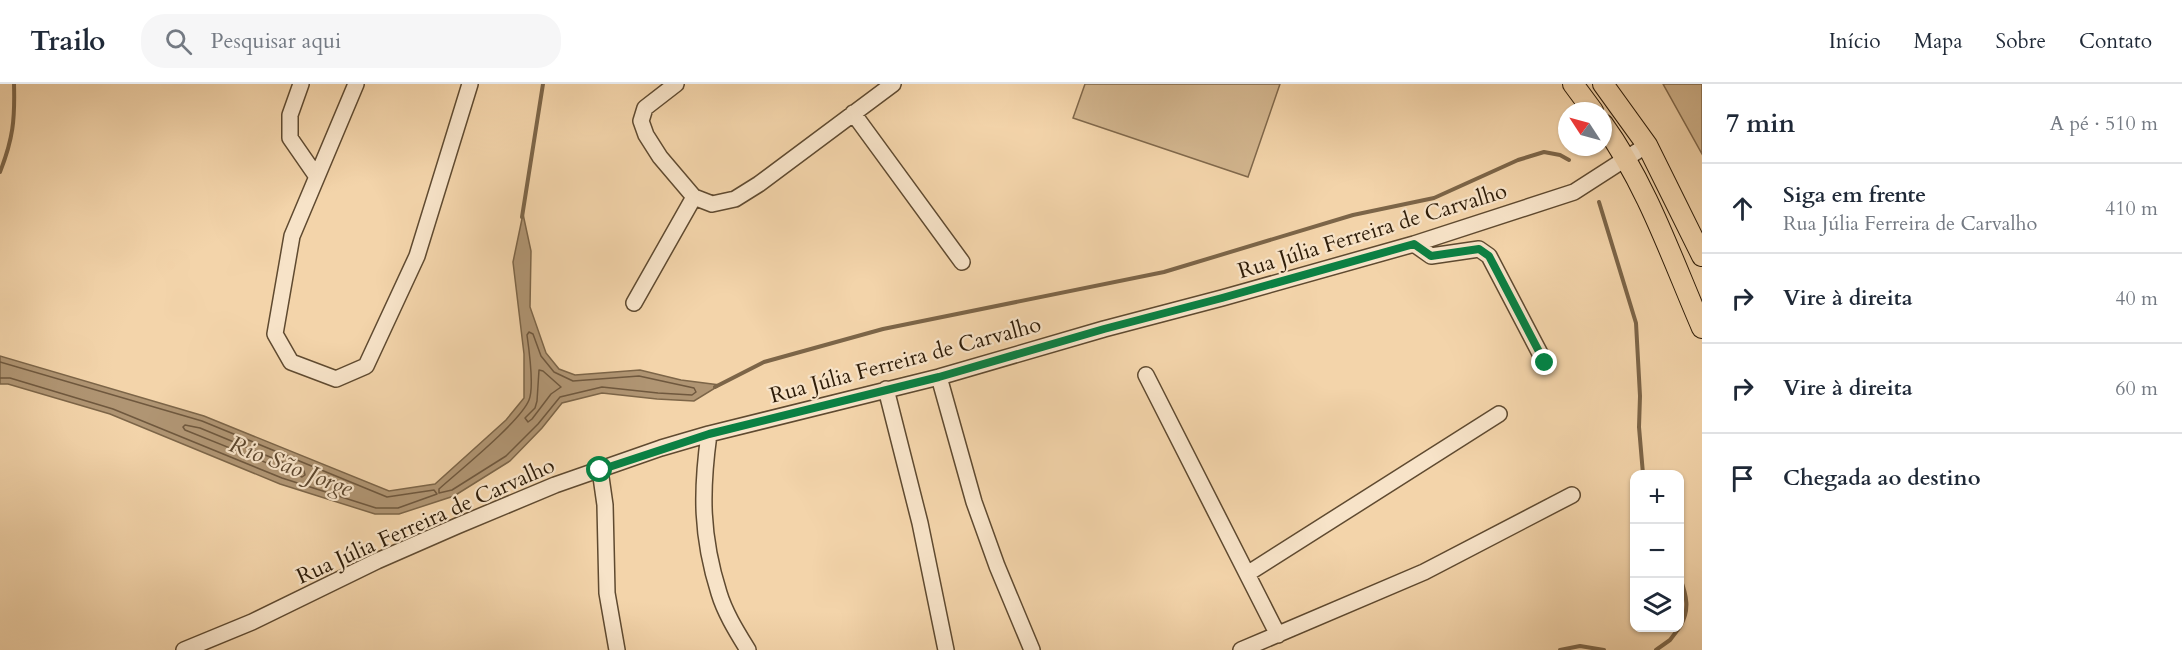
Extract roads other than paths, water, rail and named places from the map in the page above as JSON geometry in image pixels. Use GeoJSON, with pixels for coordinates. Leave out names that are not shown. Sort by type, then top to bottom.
{"type":"FeatureCollection","features":[{"type":"Feature","properties":{"kind":"main road"},"geometry":{"type":"LineString","coordinates":[[1573,84],[1586,102]]}},
{"type":"Feature","properties":{"kind":"main road"},"geometry":{"type":"LineString","coordinates":[[1603,84],[1647,145],[1702,256]]}},
{"type":"Feature","properties":{"kind":"main road"},"geometry":{"type":"LineString","coordinates":[[1612,138],[1626,159],[1702,328]]}},
{"type":"Feature","properties":{"kind":"street"},"geometry":{"type":"LineString","coordinates":[[301,84],[290,116],[290,138],[317,177]]}},
{"type":"Feature","properties":{"kind":"street"},"geometry":{"type":"LineString","coordinates":[[356,84],[292,236],[275,334],[291,362],[336,379],[366,366],[417,256],[470,84]]}},
{"type":"Feature","properties":{"kind":"street"},"geometry":{"type":"LineString","coordinates":[[676,84],[645,108],[641,120],[646,135],[660,157],[694,197],[712,204],[735,199],[759,184],[893,84]]}},
{"type":"Feature","properties":{"kind":"street"},"geometry":{"type":"LineString","coordinates":[[854,113],[962,262]]}},
{"type":"Feature","properties":{"kind":"street","name":"Rua Júlia Ferreira de Carvalho"},"geometry":{"type":"LineString","coordinates":[[184,650],[252,622],[377,561],[555,485],[709,434],[939,377],[1414,244],[1574,192],[1647,145]]}},
{"type":"Feature","properties":{"kind":"street"},"geometry":{"type":"LineString","coordinates":[[634,303],[694,197]]}},
{"type":"Feature","properties":{"kind":"street"},"geometry":{"type":"LineString","coordinates":[[1414,244],[1431,256],[1479,249],[1489,256],[1545,363]]}},
{"type":"Feature","properties":{"kind":"street"},"geometry":{"type":"LineString","coordinates":[[1146,375],[1278,635]]}},
{"type":"Feature","properties":{"kind":"street"},"geometry":{"type":"LineString","coordinates":[[939,377],[974,502],[997,566],[1032,650]]}},
{"type":"Feature","properties":{"kind":"street"},"geometry":{"type":"LineString","coordinates":[[886,389],[920,523],[946,650]]}},
{"type":"Feature","properties":{"kind":"street"},"geometry":{"type":"LineString","coordinates":[[1247,574],[1499,414]]}},
{"type":"Feature","properties":{"kind":"street"},"geometry":{"type":"LineString","coordinates":[[709,434],[704,474],[705,533],[719,594],[748,650]]}},
{"type":"Feature","properties":{"kind":"street"},"geometry":{"type":"LineString","coordinates":[[600,470],[605,505],[607,593],[617,650]]}},
{"type":"Feature","properties":{"kind":"street"},"geometry":{"type":"LineString","coordinates":[[1241,650],[1424,573],[1572,495]]}},
{"type":"Feature","properties":{"kind":"water","name":"Rio São Jorge"},"geometry":{"type":"Polygon","coordinates":[[[523,214],[531,251],[530,307],[546,353],[559,369],[575,375],[640,370],[681,380],[720,385],[694,401],[602,393],[562,403],[510,461],[454,496],[399,514],[375,514],[280,484],[110,414],[8,384],[0,384],[0,356],[204,416],[389,491],[435,484],[506,420],[524,398],[524,354],[513,262],[523,214]]]}},
{"type":"Feature","properties":{"kind":"waterway"},"geometry":{"type":"LineString","coordinates":[[0,172],[12,129],[14,84]]}},
{"type":"Feature","properties":{"kind":"waterway"},"geometry":{"type":"LineString","coordinates":[[522,217],[543,84]]}},
{"type":"Feature","properties":{"kind":"waterway"},"geometry":{"type":"LineString","coordinates":[[715,387],[764,362],[883,329],[1164,272],[1353,215],[1434,198],[1518,160],[1544,152],[1560,155],[1569,160]]}},
{"type":"Feature","properties":{"kind":"waterway"},"geometry":{"type":"LineString","coordinates":[[1599,202],[1636,323],[1643,470]]}},
{"type":"Feature","properties":{"kind":"waterway"},"geometry":{"type":"LineString","coordinates":[[1684,591],[1686,603],[1684,618]]}},
{"type":"Feature","properties":{"kind":"waterway"},"geometry":{"type":"LineString","coordinates":[[1656,650],[1670,640],[1676,632]]}},
{"type":"Feature","properties":{"kind":"waterway"},"geometry":{"type":"LineString","coordinates":[[1560,650],[1580,646],[1604,650]]}}]}
